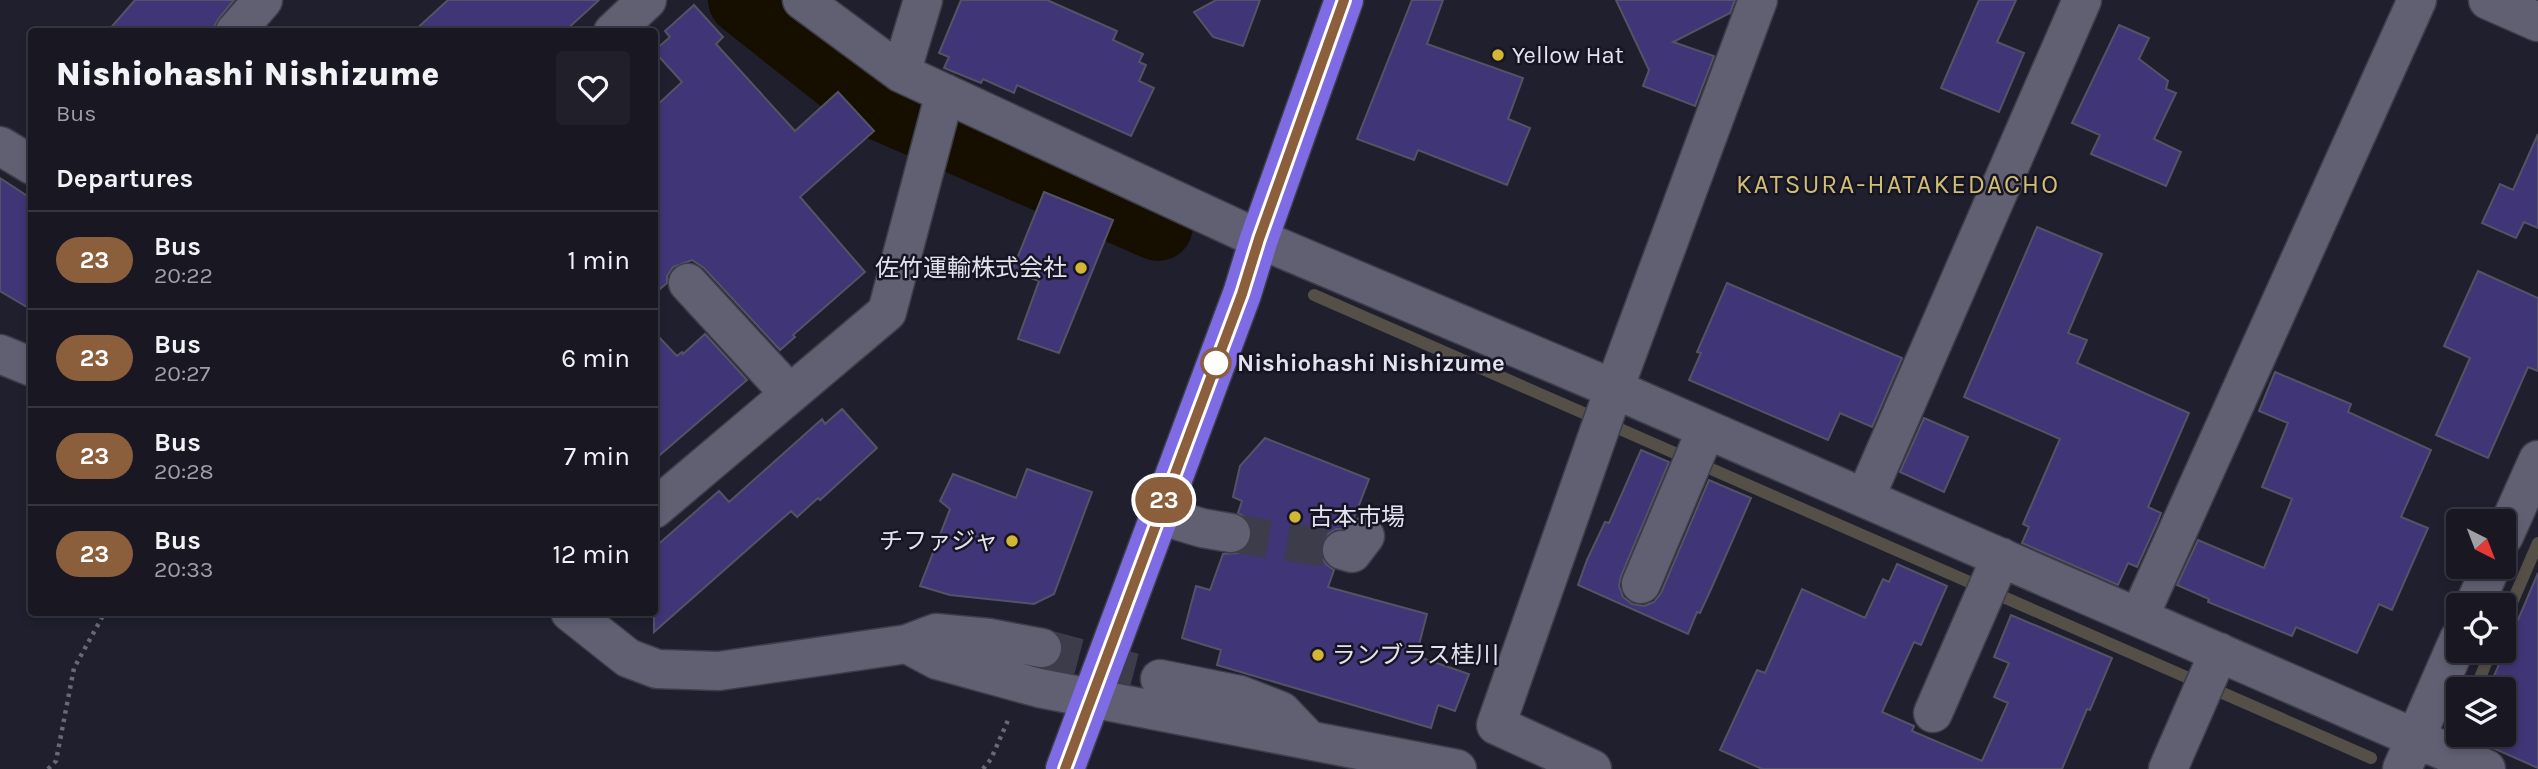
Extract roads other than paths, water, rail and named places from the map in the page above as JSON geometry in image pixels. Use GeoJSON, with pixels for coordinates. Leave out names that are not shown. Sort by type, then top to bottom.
{"type":"FeatureCollection","features":[{"type":"Feature","properties":{"kind":"highway"},"geometry":{"type":"LineString","coordinates":[[1065,769],[1242,294],[1344,0]]}},
{"type":"Feature","properties":{"kind":"street"},"geometry":{"type":"LineString","coordinates":[[238,28],[263,0]]}},
{"type":"Feature","properties":{"kind":"street"},"geometry":{"type":"LineString","coordinates":[[617,28],[647,0]]}},
{"type":"Feature","properties":{"kind":"street"},"geometry":{"type":"LineString","coordinates":[[802,0],[901,72],[939,118],[1259,239],[1865,498],[1991,580],[2139,617],[2209,675],[2409,753],[2486,769]]}},
{"type":"Feature","properties":{"kind":"street"},"geometry":{"type":"LineString","coordinates":[[901,72],[923,0]]}},
{"type":"Feature","properties":{"kind":"street"},"geometry":{"type":"LineString","coordinates":[[1592,769],[1496,725],[1614,389],[1758,0]]}},
{"type":"Feature","properties":{"kind":"street"},"geometry":{"type":"LineString","coordinates":[[1865,498],[2082,0]]}},
{"type":"Feature","properties":{"kind":"street"},"geometry":{"type":"LineString","coordinates":[[2139,617],[2417,0]]}},
{"type":"Feature","properties":{"kind":"street"},"geometry":{"type":"LineString","coordinates":[[2488,0],[2538,22]]}},
{"type":"Feature","properties":{"kind":"street"},"geometry":{"type":"LineString","coordinates":[[658,506],[887,312],[939,118]]}},
{"type":"Feature","properties":{"kind":"street"},"geometry":{"type":"LineString","coordinates":[[0,146],[28,163]]}},
{"type":"Feature","properties":{"kind":"street"},"geometry":{"type":"LineString","coordinates":[[688,283],[790,394]]}},
{"type":"Feature","properties":{"kind":"street"},"geometry":{"type":"LineString","coordinates":[[0,354],[28,365]]}},
{"type":"Feature","properties":{"kind":"street"},"geometry":{"type":"LineString","coordinates":[[1641,584],[1706,430]]}},
{"type":"Feature","properties":{"kind":"street"},"geometry":{"type":"LineString","coordinates":[[2516,509],[2538,460]]}},
{"type":"Feature","properties":{"kind":"street"},"geometry":{"type":"LineString","coordinates":[[1159,515],[1202,528],[1231,533]]}},
{"type":"Feature","properties":{"kind":"street"},"geometry":{"type":"LineString","coordinates":[[1933,713],[1991,580]]}},
{"type":"Feature","properties":{"kind":"street"},"geometry":{"type":"LineString","coordinates":[[575,616],[628,658],[657,669],[719,671],[907,644],[936,633],[989,638],[1042,648]]}},
{"type":"Feature","properties":{"kind":"street"},"geometry":{"type":"LineString","coordinates":[[907,644],[937,660],[1039,688],[1457,769]]}},
{"type":"Feature","properties":{"kind":"street"},"geometry":{"type":"LineString","coordinates":[[2409,753],[2448,663]]}},
{"type":"Feature","properties":{"kind":"street"},"geometry":{"type":"LineString","coordinates":[[2168,769],[2209,675]]}},
{"type":"Feature","properties":{"kind":"street"},"geometry":{"type":"LineString","coordinates":[[1160,679],[1240,695],[1281,711],[1311,741]]}},
{"type":"Feature","properties":{"kind":"waterway"},"geometry":{"type":"LineString","coordinates":[[743,0],[872,102],[1158,226]]}},
{"type":"Feature","properties":{"kind":"waterway"},"geometry":{"type":"LineString","coordinates":[[1314,295],[2371,758]]}},
{"type":"Feature","properties":{"kind":"waterway"},"geometry":{"type":"LineString","coordinates":[[2516,593],[2538,543]]}},
{"type":"Feature","properties":{"kind":"waterway"},"geometry":{"type":"LineString","coordinates":[[2480,677],[2486,663]]}},
{"type":"Feature","properties":{"kind":"tunnel"},"geometry":{"type":"LineString","coordinates":[[1231,533],[1342,550]]}},
{"type":"Feature","properties":{"kind":"tunnel"},"geometry":{"type":"LineString","coordinates":[[1042,648],[1160,679]]}},
{"type":"Feature","properties":{"kind":"place","name":"Yellow Hat"},"geometry":{"type":"Point","coordinates":[1498,55]}},
{"type":"Feature","properties":{"kind":"place","name":"佐竹運輸株式会社"},"geometry":{"type":"Point","coordinates":[1081,268]}},
{"type":"Feature","properties":{"kind":"place","name":"Nishiohashi Nishizume"},"geometry":{"type":"Point","coordinates":[1216,363]}},
{"type":"Feature","properties":{"kind":"place","name":"古本市場"},"geometry":{"type":"Point","coordinates":[1295,517]}},
{"type":"Feature","properties":{"kind":"place","name":"チファジャ"},"geometry":{"type":"Point","coordinates":[1012,541]}},
{"type":"Feature","properties":{"kind":"place","name":"ランブラス桂川"},"geometry":{"type":"Point","coordinates":[1318,655]}},
{"type":"Feature","properties":{"kind":"district","name":"KATSURA-HATAKEDACHO"},"geometry":{"type":"Point","coordinates":[1898,184]}}]}
